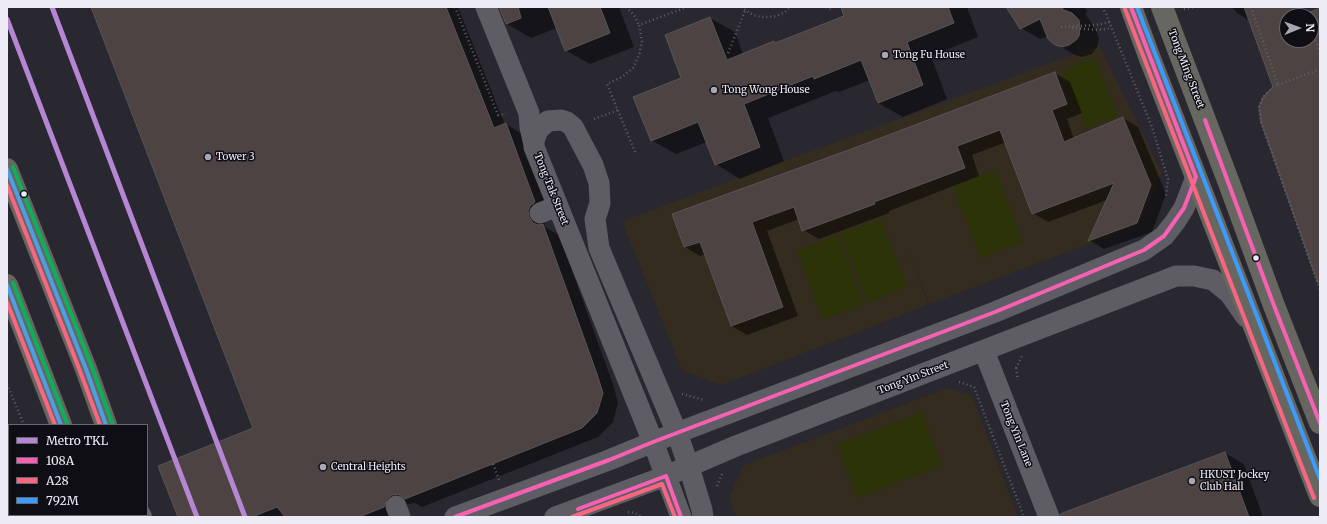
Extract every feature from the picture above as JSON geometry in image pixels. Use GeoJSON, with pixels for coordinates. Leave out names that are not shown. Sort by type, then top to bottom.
{"type":"FeatureCollection","features":[{"type":"Feature","properties":{"kind":"main road"},"geometry":{"type":"LineString","coordinates":[[1131,7],[1320,496]]}},
{"type":"Feature","properties":{"kind":"main road","name":"Tong Ming Street"},"geometry":{"type":"LineString","coordinates":[[1162,7],[1273,303],[1315,398],[1320,423]]}},
{"type":"Feature","properties":{"kind":"main road"},"geometry":{"type":"LineString","coordinates":[[7,169],[83,362],[106,424]]}},
{"type":"Feature","properties":{"kind":"main road"},"geometry":{"type":"LineString","coordinates":[[7,285],[61,424]]}},
{"type":"Feature","properties":{"kind":"street"},"geometry":{"type":"LineString","coordinates":[[486,7],[529,112],[534,147]]}},
{"type":"Feature","properties":{"kind":"street"},"geometry":{"type":"LineString","coordinates":[[529,112],[554,120],[567,122],[573,127],[594,165],[599,183],[600,203],[595,219],[599,248],[677,433],[689,466],[703,517]]}},
{"type":"Feature","properties":{"kind":"street","name":"Tong Tak Street"},"geometry":{"type":"LineString","coordinates":[[554,120],[548,121],[538,130],[534,141],[534,147],[549,209],[653,442],[681,517]]}},
{"type":"Feature","properties":{"kind":"street"},"geometry":{"type":"LineString","coordinates":[[455,517],[609,460],[995,312],[1144,250],[1164,236],[1176,222],[1184,208],[1196,177]]}},
{"type":"Feature","properties":{"kind":"street","name":"Tong Yin Street"},"geometry":{"type":"LineString","coordinates":[[555,517],[666,476],[736,446],[1176,276],[1194,276],[1213,280],[1230,294],[1254,328]]}},
{"type":"Feature","properties":{"kind":"street","name":"Tong Yin Lane"},"geometry":{"type":"LineString","coordinates":[[984,351],[1049,517]]}},
{"type":"Feature","properties":{"kind":"path"},"geometry":{"type":"LineString","coordinates":[[455,7],[498,115],[506,114]]}},
{"type":"Feature","properties":{"kind":"path"},"geometry":{"type":"LineString","coordinates":[[626,7],[634,14],[639,25],[642,41],[639,55],[632,68],[622,77],[607,84],[635,152]]}},
{"type":"Feature","properties":{"kind":"path"},"geometry":{"type":"LineString","coordinates":[[639,25],[687,7]]}},
{"type":"Feature","properties":{"kind":"path"},"geometry":{"type":"LineString","coordinates":[[741,7],[753,15],[769,17],[777,16],[785,12],[790,7]]}},
{"type":"Feature","properties":{"kind":"path"},"geometry":{"type":"LineString","coordinates":[[826,7],[833,10]]}},
{"type":"Feature","properties":{"kind":"path"},"geometry":{"type":"LineString","coordinates":[[1102,7],[1152,127],[1168,179],[1166,198]]}},
{"type":"Feature","properties":{"kind":"path"},"geometry":{"type":"LineString","coordinates":[[1251,7],[1278,85]]}},
{"type":"Feature","properties":{"kind":"path"},"geometry":{"type":"LineString","coordinates":[[728,54],[745,10]]}},
{"type":"Feature","properties":{"kind":"path"},"geometry":{"type":"LineString","coordinates":[[1061,27],[1098,30],[1118,27]]}},
{"type":"Feature","properties":{"kind":"path"},"geometry":{"type":"LineString","coordinates":[[1320,30],[1316,38],[1320,52]]}},
{"type":"Feature","properties":{"kind":"path"},"geometry":{"type":"LineString","coordinates":[[1320,69],[1273,87],[1263,97],[1259,107],[1261,122],[1320,290]]}},
{"type":"Feature","properties":{"kind":"path"},"geometry":{"type":"LineString","coordinates":[[594,119],[618,110]]}},
{"type":"Feature","properties":{"kind":"path"},"geometry":{"type":"LineString","coordinates":[[7,384],[24,424]]}},
{"type":"Feature","properties":{"kind":"path"},"geometry":{"type":"LineString","coordinates":[[974,387],[1024,517]]}},
{"type":"Feature","properties":{"kind":"path"},"geometry":{"type":"LineString","coordinates":[[678,393],[709,400]]}},
{"type":"Feature","properties":{"kind":"path"},"geometry":{"type":"LineString","coordinates":[[717,492],[717,486],[723,472]]}},
{"type":"Feature","properties":{"kind":"path"},"geometry":{"type":"LineString","coordinates":[[624,511],[635,513],[642,517]]}},
{"type":"Feature","properties":{"kind":"shaded area"},"geometry":{"type":"Polygon","coordinates":[[[1099,45],[1162,173],[1139,225],[929,304],[907,247],[928,305],[721,385],[682,370],[622,221],[1099,45]]]}},
{"type":"Feature","properties":{"kind":"shaded area"},"geometry":{"type":"Polygon","coordinates":[[[948,388],[972,396],[1018,517],[736,517],[729,498],[744,465],[948,388]]]}},
{"type":"Feature","properties":{"kind":"green space"},"geometry":{"type":"Polygon","coordinates":[[[1095,57],[1118,116],[1085,129],[1062,70],[1095,57]]]}},
{"type":"Feature","properties":{"kind":"green space"},"geometry":{"type":"Polygon","coordinates":[[[995,170],[1023,242],[981,258],[953,187],[995,170]]]}},
{"type":"Feature","properties":{"kind":"green space"},"geometry":{"type":"Polygon","coordinates":[[[881,218],[907,287],[867,303],[840,234],[881,218]]]}},
{"type":"Feature","properties":{"kind":"green space"},"geometry":{"type":"Polygon","coordinates":[[[837,235],[864,304],[823,319],[797,251],[837,235]]]}},
{"type":"Feature","properties":{"kind":"green space"},"geometry":{"type":"Polygon","coordinates":[[[922,412],[942,465],[857,498],[837,445],[922,412]]]}},
{"type":"Feature","properties":{"kind":"building"},"geometry":{"type":"Polygon","coordinates":[[[91,7],[446,7],[494,128],[506,123],[535,202],[530,206],[528,211],[529,217],[533,223],[538,225],[543,224],[603,393],[597,413],[582,428],[405,499],[398,494],[392,495],[387,499],[384,507],[359,517],[285,517],[277,507],[252,517],[178,517],[158,466],[253,428],[91,7]]]}},
{"type":"Feature","properties":{"kind":"building"},"geometry":{"type":"Polygon","coordinates":[[[499,7],[518,7],[521,18],[506,24],[499,7]]]}},
{"type":"Feature","properties":{"kind":"building"},"geometry":{"type":"Polygon","coordinates":[[[548,7],[600,7],[610,33],[565,51],[548,7]]]}},
{"type":"Feature","properties":{"kind":"building"},"geometry":{"type":"Polygon","coordinates":[[[841,7],[948,7],[954,23],[907,42],[923,85],[878,103],[861,60],[814,79],[813,76],[744,104],[760,147],[715,165],[698,122],[651,141],[633,97],[681,78],[665,35],[710,17],[727,60],[774,41],[775,43],[844,16],[841,7]]]}},
{"type":"Feature","properties":{"kind":"building"},"geometry":{"type":"Polygon","coordinates":[[[1006,7],[1065,7],[1061,9],[1072,13],[1079,20],[1079,36],[1069,45],[1062,47],[1055,45],[1048,39],[1040,19],[1020,29],[1006,7]]]}},
{"type":"Feature","properties":{"kind":"building"},"geometry":{"type":"Polygon","coordinates":[[[1244,7],[1297,7],[1279,8],[1279,48],[1319,48],[1320,8],[1320,283],[1318,283],[1261,122],[1259,107],[1263,97],[1273,87],[1244,7]]]}},
{"type":"Feature","properties":{"kind":"building"},"geometry":{"type":"Polygon","coordinates":[[[1055,72],[1067,104],[1052,110],[1064,142],[1123,117],[1151,185],[1137,223],[1088,241],[1114,183],[1032,214],[1000,130],[957,146],[965,168],[874,202],[875,204],[802,231],[794,207],[752,222],[783,307],[731,326],[700,242],[684,247],[672,214],[854,148],[1055,72]]]}},
{"type":"Feature","properties":{"kind":"building","name":"HKUST Jockey Club Hall"},"geometry":{"type":"Polygon","coordinates":[[[1225,452],[1249,517],[1061,517],[1060,514],[1225,452]]]}},
{"type":"Feature","properties":{"kind":"metro line","name":"TKL"},"geometry":{"type":"LineString","coordinates":[[52,7],[245,517]]}},
{"type":"Feature","properties":{"kind":"metro line","name":"TKL"},"geometry":{"type":"LineString","coordinates":[[7,19],[197,517]]}},
{"type":"Feature","properties":{"kind":"transit line","name":"108A"},"geometry":{"type":"LineString","coordinates":[[455,517],[609,460],[995,312],[1144,250],[1164,236],[1184,208],[1196,177],[1131,7]]}},
{"type":"Feature","properties":{"kind":"transit line","name":"792M"},"geometry":{"type":"LineString","coordinates":[[1137,7],[1320,479]]}},
{"type":"Feature","properties":{"kind":"transit line","name":"A28"},"geometry":{"type":"LineString","coordinates":[[1125,9],[1314,498]]}},
{"type":"Feature","properties":{"kind":"transit line","name":"108A"},"geometry":{"type":"LineString","coordinates":[[1205,120],[1273,303],[1320,423]]}},
{"type":"Feature","properties":{"kind":"transit line"},"geometry":{"type":"LineString","coordinates":[[13,167],[92,367],[112,423]]}},
{"type":"Feature","properties":{"kind":"transit line"},"geometry":{"type":"LineString","coordinates":[[7,169],[86,369],[106,424]]}},
{"type":"Feature","properties":{"kind":"transit line","name":"A28"},"geometry":{"type":"LineString","coordinates":[[7,185],[100,424]]}},
{"type":"Feature","properties":{"kind":"transit line"},"geometry":{"type":"LineString","coordinates":[[13,283],[67,423]]}},
{"type":"Feature","properties":{"kind":"transit line"},"geometry":{"type":"LineString","coordinates":[[7,285],[61,424]]}},
{"type":"Feature","properties":{"kind":"transit line","name":"A28"},"geometry":{"type":"LineString","coordinates":[[7,302],[55,424]]}},
{"type":"Feature","properties":{"kind":"transit line","name":"108A"},"geometry":{"type":"LineString","coordinates":[[578,509],[666,476],[681,517]]}},
{"type":"Feature","properties":{"kind":"transit line","name":"A28"},"geometry":{"type":"LineString","coordinates":[[572,517],[662,484],[675,517]]}},
{"type":"Feature","properties":{"kind":"place","name":"Tong Fu House"},"geometry":{"type":"Point","coordinates":[885,55]}},
{"type":"Feature","properties":{"kind":"place","name":"Tong Wong House"},"geometry":{"type":"Point","coordinates":[714,90]}},
{"type":"Feature","properties":{"kind":"place","name":"Tower 3"},"geometry":{"type":"Point","coordinates":[208,157]}},
{"type":"Feature","properties":{"kind":"place","name":"Central Heights"},"geometry":{"type":"Point","coordinates":[323,467]}},
{"type":"Feature","properties":{"kind":"place","name":"HKUST Jockey Club Hall"},"geometry":{"type":"Point","coordinates":[1192,481]}}]}
